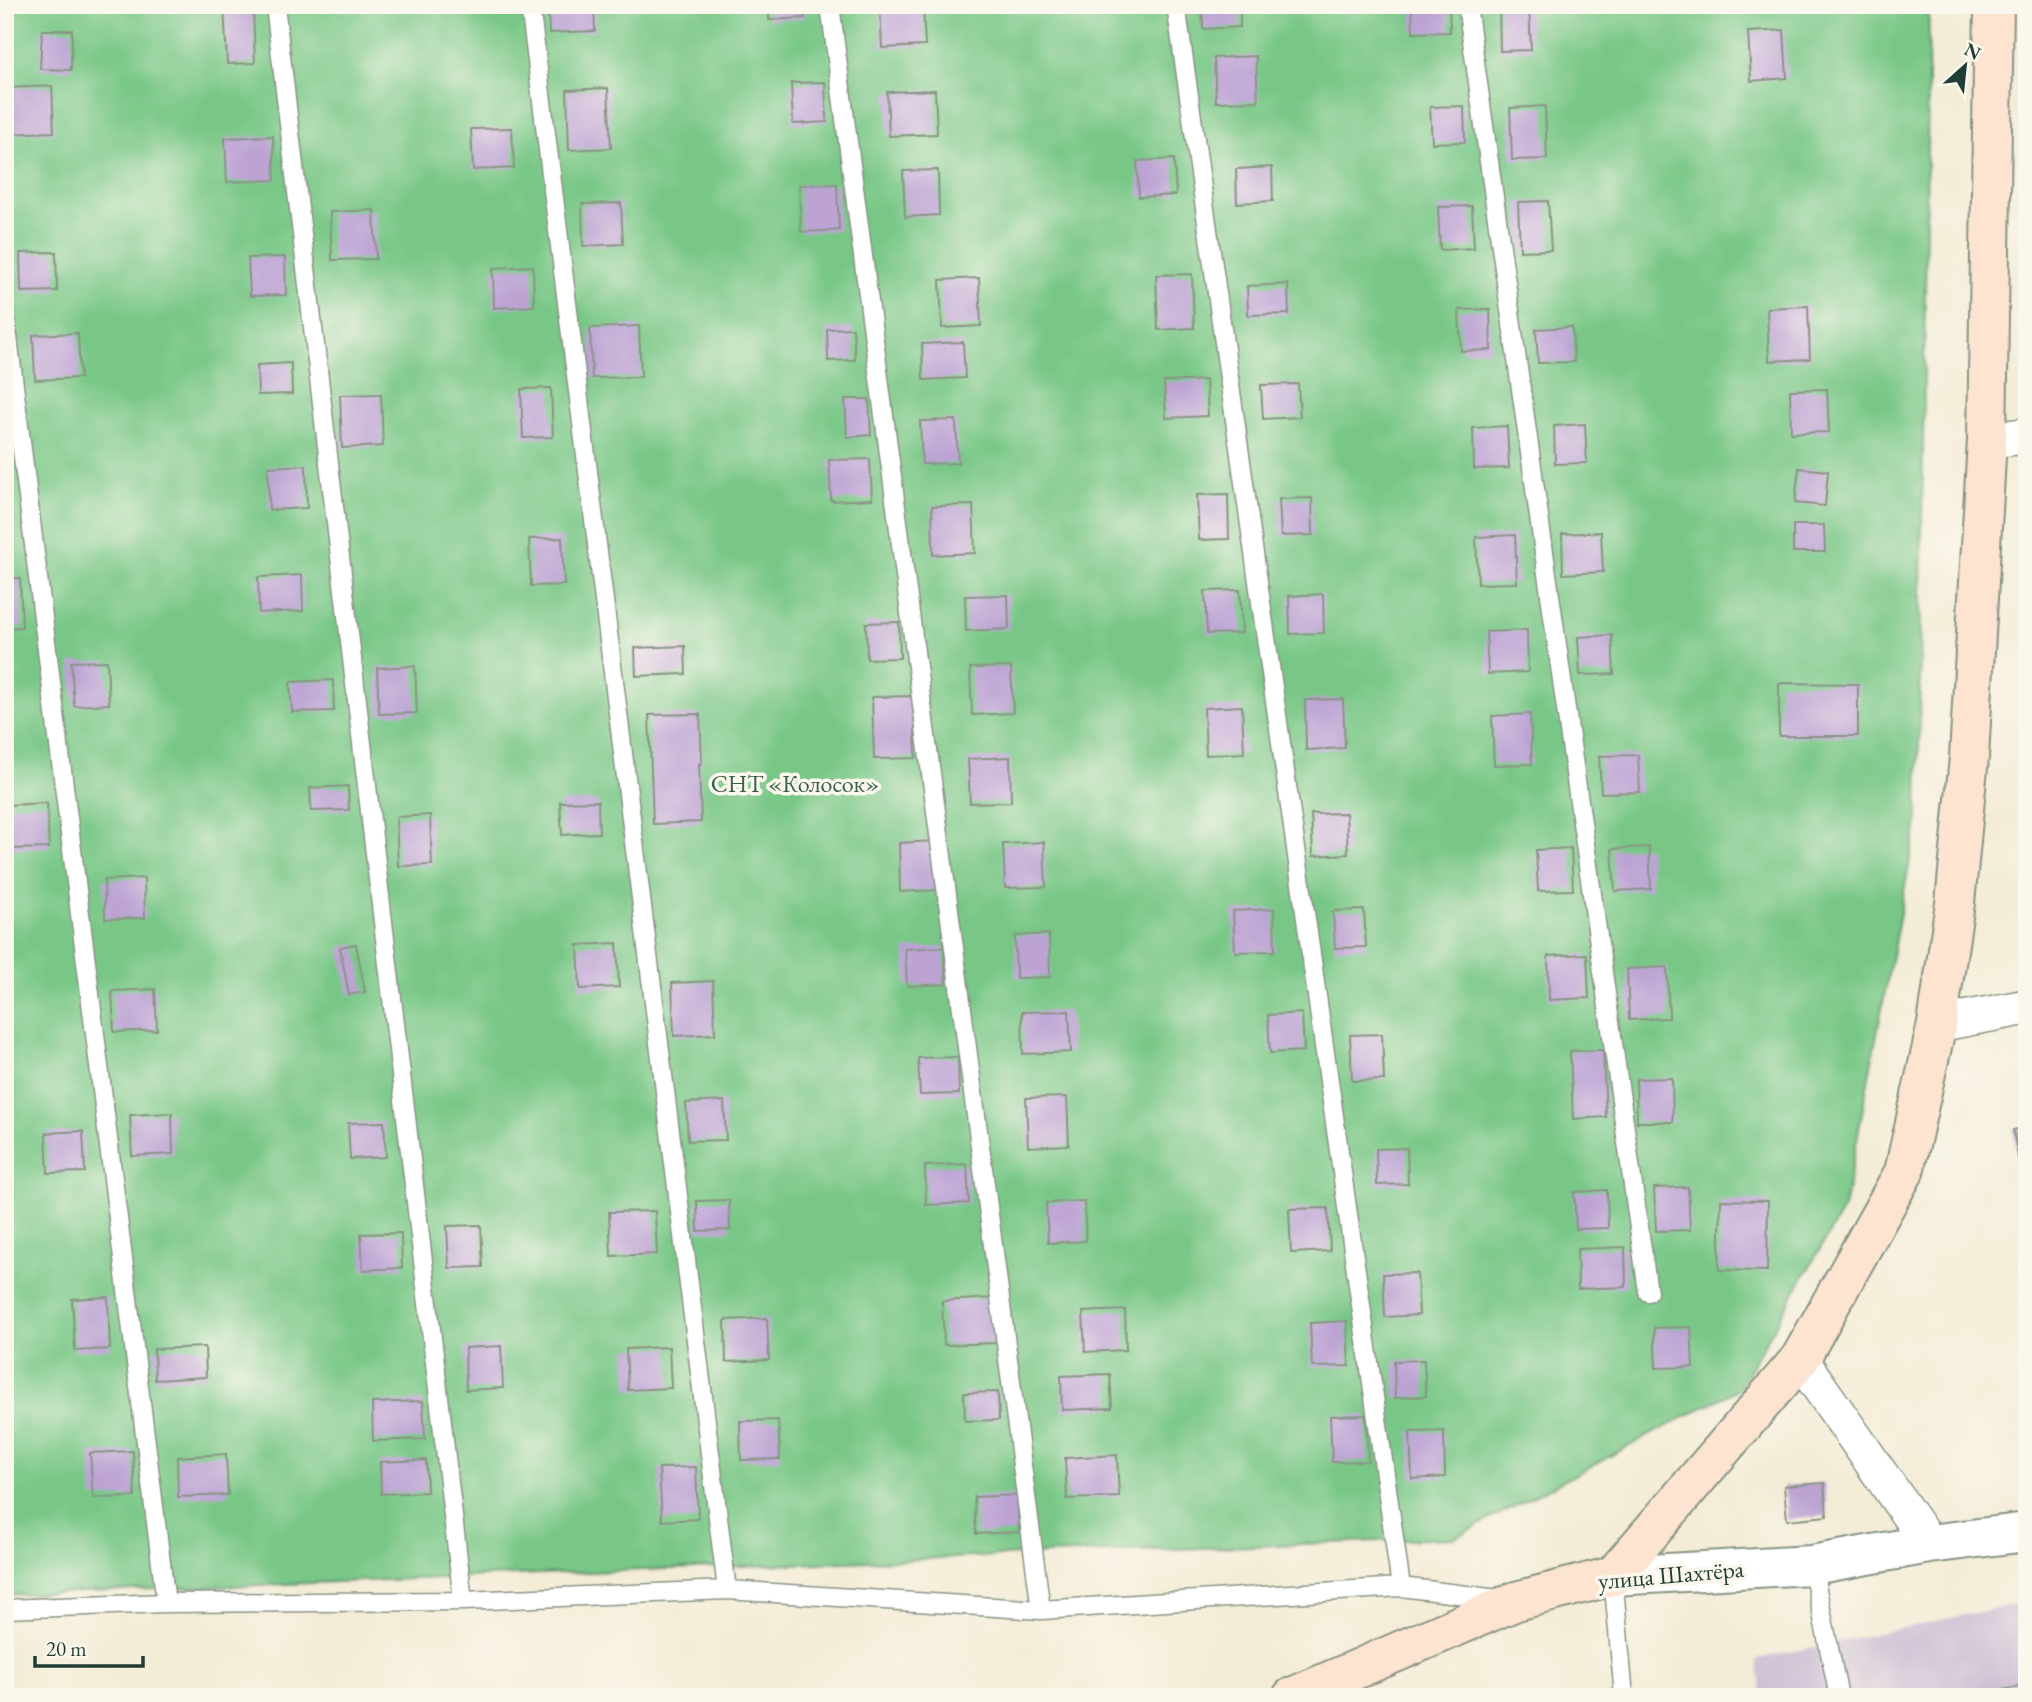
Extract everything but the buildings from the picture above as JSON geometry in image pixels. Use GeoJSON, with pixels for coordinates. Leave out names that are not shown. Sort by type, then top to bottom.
{"type":"FeatureCollection","features":[{"type":"Feature","properties":{"kind":"main road"},"geometry":{"type":"LineString","coordinates":[[1613,1576],[1800,1359],[1904,1172],[1937,1024],[1955,903],[1969,757],[1987,440],[1994,5]]}},
{"type":"Feature","properties":{"kind":"main road","name":"улица Шахтёра"},"geometry":{"type":"LineString","coordinates":[[1292,1697],[1516,1601],[1613,1576]]}},
{"type":"Feature","properties":{"kind":"street"},"geometry":{"type":"LineString","coordinates":[[1987,440],[2027,436]]}},
{"type":"Feature","properties":{"kind":"street"},"geometry":{"type":"LineString","coordinates":[[1937,1024],[2027,1007]]}},
{"type":"Feature","properties":{"kind":"street"},"geometry":{"type":"LineString","coordinates":[[1800,1359],[1930,1544]]}},
{"type":"Feature","properties":{"kind":"street","name":"улица Шахтёра"},"geometry":{"type":"LineString","coordinates":[[1613,1576],[1812,1565],[1930,1544],[2027,1532]]}},
{"type":"Feature","properties":{"kind":"lane"},"geometry":{"type":"LineString","coordinates":[[275,5],[463,1601]]}},
{"type":"Feature","properties":{"kind":"lane"},"geometry":{"type":"LineString","coordinates":[[530,5],[727,1590]]}},
{"type":"Feature","properties":{"kind":"lane"},"geometry":{"type":"LineString","coordinates":[[830,5],[1041,1610]]}},
{"type":"Feature","properties":{"kind":"lane"},"geometry":{"type":"LineString","coordinates":[[1176,5],[1401,1587]]}},
{"type":"Feature","properties":{"kind":"lane"},"geometry":{"type":"LineString","coordinates":[[1467,5],[1648,1292]]}},
{"type":"Feature","properties":{"kind":"lane"},"geometry":{"type":"LineString","coordinates":[[5,313],[166,1603]]}},
{"type":"Feature","properties":{"kind":"lane"},"geometry":{"type":"LineString","coordinates":[[1812,1565],[1839,1697]]}},
{"type":"Feature","properties":{"kind":"lane"},"geometry":{"type":"LineString","coordinates":[[1613,1576],[1624,1697]]}},
{"type":"Feature","properties":{"kind":"lane"},"geometry":{"type":"LineString","coordinates":[[5,1609],[166,1603],[463,1601],[727,1590],[1041,1610],[1401,1587],[1516,1601]]}},
{"type":"Feature","properties":{"kind":"shaded area"},"geometry":{"type":"Polygon","coordinates":[[[2027,1602],[2027,1697],[1762,1697],[1757,1659],[2027,1602]]]}},
{"type":"Feature","properties":{"kind":"green space","name":"СНТ «Колосок»"},"geometry":{"type":"Polygon","coordinates":[[[5,5],[1929,5],[1918,818],[1844,1208],[1738,1389],[1454,1538],[5,1595],[5,5]]]}}]}
